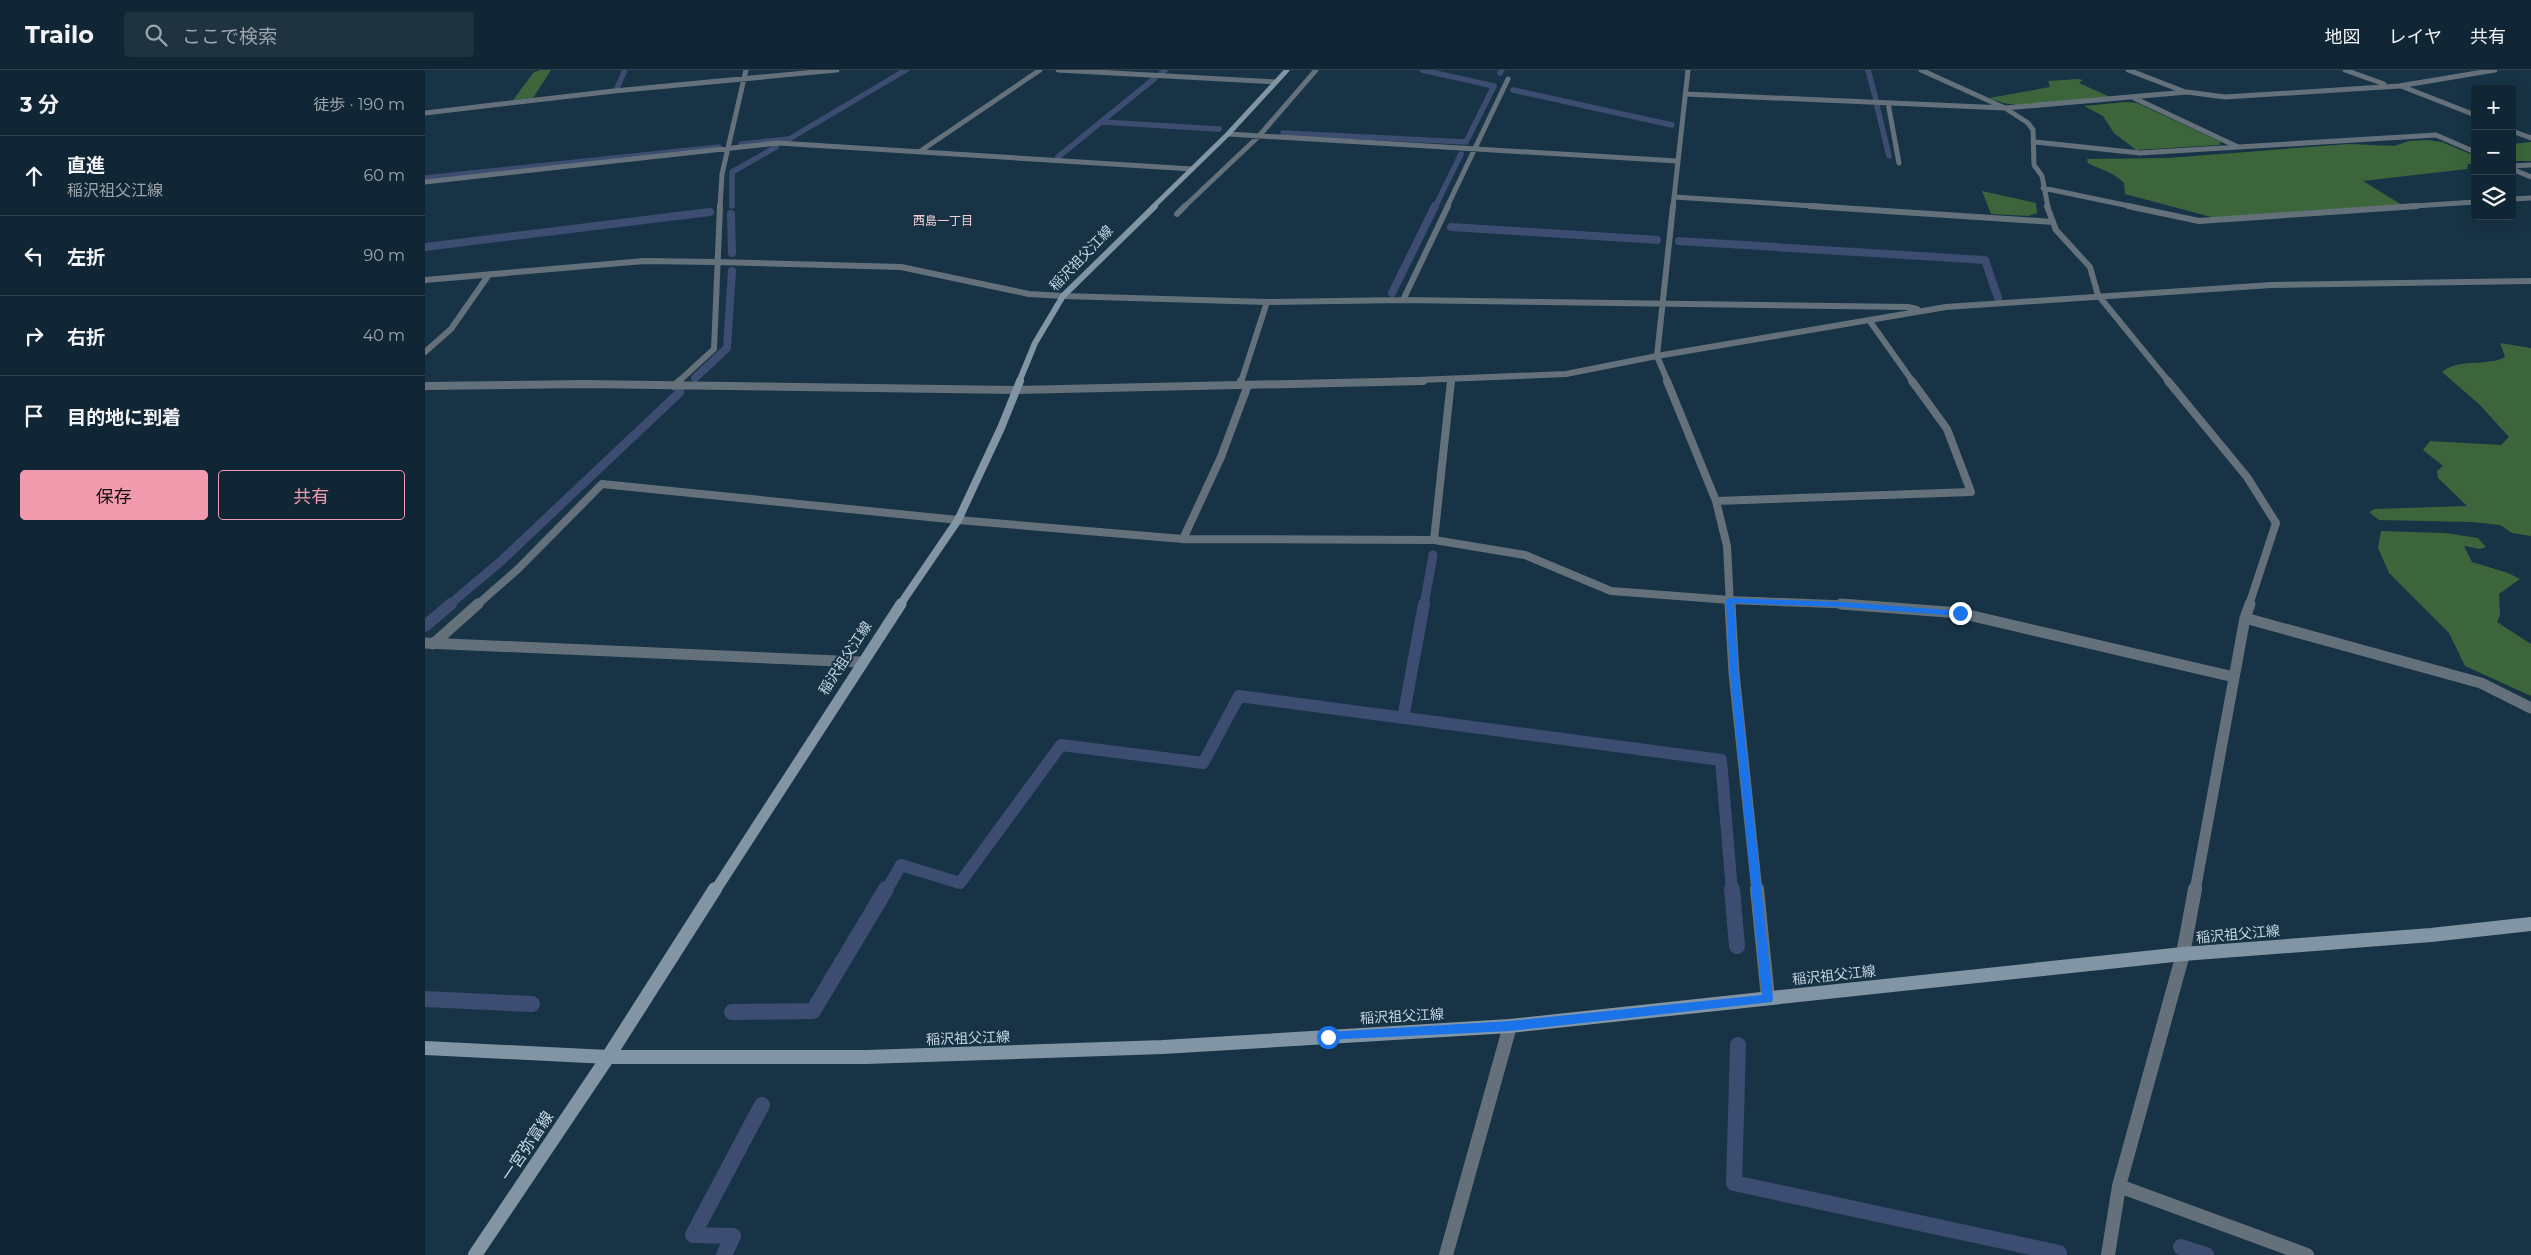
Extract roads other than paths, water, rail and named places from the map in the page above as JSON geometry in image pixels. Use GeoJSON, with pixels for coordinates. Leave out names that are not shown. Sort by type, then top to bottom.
{"type":"FeatureCollection","features":[{"type":"Feature","properties":{"kind":"main road","name":"稲沢祖父江線"},"geometry":{"type":"LineString","coordinates":[[608,1058],[861,662],[959,520],[1035,343],[1063,296],[1227,134],[1287,70]]}},
{"type":"Feature","properties":{"kind":"main road","name":"稲沢祖父江線"},"geometry":{"type":"LineString","coordinates":[[608,1058],[866,1057],[1153,1048],[1510,1026],[2183,954],[2531,924]]}},
{"type":"Feature","properties":{"kind":"main road"},"geometry":{"type":"LineString","coordinates":[[425,1048],[608,1058]]}},
{"type":"Feature","properties":{"kind":"main road","name":"一宮弥富線"},"geometry":{"type":"LineString","coordinates":[[475,1255],[608,1058]]}},
{"type":"Feature","properties":{"kind":"street"},"geometry":{"type":"LineString","coordinates":[[673,386],[714,349],[716,262],[722,174],[746,70]]}},
{"type":"Feature","properties":{"kind":"street"},"geometry":{"type":"LineString","coordinates":[[425,113],[613,91],[837,70]]}},
{"type":"Feature","properties":{"kind":"street"},"geometry":{"type":"LineString","coordinates":[[919,152],[1040,70]]}},
{"type":"Feature","properties":{"kind":"street"},"geometry":{"type":"LineString","coordinates":[[1058,70],[1276,82]]}},
{"type":"Feature","properties":{"kind":"street"},"geometry":{"type":"LineString","coordinates":[[1177,214],[1259,136],[1316,70]]}},
{"type":"Feature","properties":{"kind":"street"},"geometry":{"type":"LineString","coordinates":[[1688,70],[1657,356],[1716,501],[1727,546],[1734,672],[1768,998]]}},
{"type":"Feature","properties":{"kind":"street"},"geometry":{"type":"LineString","coordinates":[[1921,70],[2005,108],[2028,123],[2035,142],[2034,165],[2042,176],[2043,188],[2056,230],[2090,267],[2098,295],[2247,477],[2275,523],[2245,618],[2183,954],[2119,1186],[2108,1255]]}},
{"type":"Feature","properties":{"kind":"street"},"geometry":{"type":"LineString","coordinates":[[2128,70],[2187,92],[2225,98],[2399,86],[2495,70]]}},
{"type":"Feature","properties":{"kind":"street"},"geometry":{"type":"LineString","coordinates":[[2345,70],[2379,84],[2399,86],[2471,113]]}},
{"type":"Feature","properties":{"kind":"street"},"geometry":{"type":"LineString","coordinates":[[1403,300],[1508,79]]}},
{"type":"Feature","properties":{"kind":"street"},"geometry":{"type":"LineString","coordinates":[[1685,94],[2005,108],[2187,92]]}},
{"type":"Feature","properties":{"kind":"street"},"geometry":{"type":"LineString","coordinates":[[2132,98],[2239,147]]}},
{"type":"Feature","properties":{"kind":"street"},"geometry":{"type":"LineString","coordinates":[[1888,103],[1899,163]]}},
{"type":"Feature","properties":{"kind":"street"},"geometry":{"type":"LineString","coordinates":[[2516,132],[2531,138]]}},
{"type":"Feature","properties":{"kind":"street"},"geometry":{"type":"LineString","coordinates":[[1227,134],[1677,161]]}},
{"type":"Feature","properties":{"kind":"street"},"geometry":{"type":"LineString","coordinates":[[2523,135],[2531,134]]}},
{"type":"Feature","properties":{"kind":"street"},"geometry":{"type":"LineString","coordinates":[[2035,142],[2140,153],[2436,135],[2471,150]]}},
{"type":"Feature","properties":{"kind":"street"},"geometry":{"type":"LineString","coordinates":[[425,182],[778,143],[1192,169]]}},
{"type":"Feature","properties":{"kind":"street"},"geometry":{"type":"LineString","coordinates":[[2516,167],[2531,165]]}},
{"type":"Feature","properties":{"kind":"street"},"geometry":{"type":"LineString","coordinates":[[2516,170],[2531,177]]}},
{"type":"Feature","properties":{"kind":"street"},"geometry":{"type":"LineString","coordinates":[[2043,188],[2199,221],[2471,202]]}},
{"type":"Feature","properties":{"kind":"street"},"geometry":{"type":"LineString","coordinates":[[1673,197],[2053,222]]}},
{"type":"Feature","properties":{"kind":"street"},"geometry":{"type":"LineString","coordinates":[[2516,199],[2531,198]]}},
{"type":"Feature","properties":{"kind":"street"},"geometry":{"type":"LineString","coordinates":[[425,280],[643,261],[716,262],[901,267],[1029,294],[1063,296],[1267,302],[1403,300],[1908,306],[1924,310]]}},
{"type":"Feature","properties":{"kind":"street"},"geometry":{"type":"LineString","coordinates":[[425,352],[451,329],[488,276]]}},
{"type":"Feature","properties":{"kind":"street"},"geometry":{"type":"LineString","coordinates":[[425,386],[673,386],[1016,390],[1451,380],[1566,374],[1657,356],[1924,310],[2098,295],[2271,285],[2531,281]]}},
{"type":"Feature","properties":{"kind":"street"},"geometry":{"type":"LineString","coordinates":[[1183,539],[1221,457],[1244,385],[1267,302]]}},
{"type":"Feature","properties":{"kind":"street"},"geometry":{"type":"LineString","coordinates":[[1716,501],[1971,492],[1947,429],[1869,320]]}},
{"type":"Feature","properties":{"kind":"street"},"geometry":{"type":"LineString","coordinates":[[1434,540],[1451,380]]}},
{"type":"Feature","properties":{"kind":"street"},"geometry":{"type":"LineString","coordinates":[[429,644],[518,569],[602,484],[959,520],[1183,539],[1434,540],[1525,555],[1611,590],[1730,600],[1843,604],[1960,613],[2234,677]]}},
{"type":"Feature","properties":{"kind":"street"},"geometry":{"type":"LineString","coordinates":[[2245,618],[2481,683],[2531,708]]}},
{"type":"Feature","properties":{"kind":"street"},"geometry":{"type":"LineString","coordinates":[[429,644],[861,662]]}},
{"type":"Feature","properties":{"kind":"street"},"geometry":{"type":"LineString","coordinates":[[1446,1255],[1510,1026]]}},
{"type":"Feature","properties":{"kind":"street"},"geometry":{"type":"LineString","coordinates":[[2119,1186],[2307,1255]]}},
{"type":"Feature","properties":{"kind":"waterway"},"geometry":{"type":"LineString","coordinates":[[617,88],[625,70]]}},
{"type":"Feature","properties":{"kind":"waterway"},"geometry":{"type":"LineString","coordinates":[[789,139],[906,70]]}},
{"type":"Feature","properties":{"kind":"waterway"},"geometry":{"type":"LineString","coordinates":[[1161,73],[1165,70]]}},
{"type":"Feature","properties":{"kind":"waterway"},"geometry":{"type":"LineString","coordinates":[[1283,133],[1466,142],[1494,86],[1422,70]]}},
{"type":"Feature","properties":{"kind":"waterway"},"geometry":{"type":"LineString","coordinates":[[1868,70],[1876,100]]}},
{"type":"Feature","properties":{"kind":"waterway"},"geometry":{"type":"LineString","coordinates":[[1058,157],[1155,78]]}},
{"type":"Feature","properties":{"kind":"waterway"},"geometry":{"type":"LineString","coordinates":[[1513,90],[1672,125]]}},
{"type":"Feature","properties":{"kind":"waterway"},"geometry":{"type":"LineString","coordinates":[[1877,106],[1889,156]]}},
{"type":"Feature","properties":{"kind":"waterway"},"geometry":{"type":"LineString","coordinates":[[1101,122],[1219,129]]}},
{"type":"Feature","properties":{"kind":"waterway"},"geometry":{"type":"LineString","coordinates":[[741,144],[790,139]]}},
{"type":"Feature","properties":{"kind":"waterway"},"geometry":{"type":"LineString","coordinates":[[425,178],[719,147]]}},
{"type":"Feature","properties":{"kind":"waterway"},"geometry":{"type":"LineString","coordinates":[[732,206],[732,172],[776,147]]}},
{"type":"Feature","properties":{"kind":"waterway"},"geometry":{"type":"LineString","coordinates":[[1435,207],[1461,154]]}},
{"type":"Feature","properties":{"kind":"waterway"},"geometry":{"type":"LineString","coordinates":[[1392,293],[1435,206]]}},
{"type":"Feature","properties":{"kind":"waterway"},"geometry":{"type":"LineString","coordinates":[[425,247],[710,212]]}},
{"type":"Feature","properties":{"kind":"waterway"},"geometry":{"type":"LineString","coordinates":[[731,214],[732,253]]}},
{"type":"Feature","properties":{"kind":"waterway"},"geometry":{"type":"LineString","coordinates":[[1451,227],[1657,240]]}},
{"type":"Feature","properties":{"kind":"waterway"},"geometry":{"type":"LineString","coordinates":[[1679,241],[1985,260],[1998,298]]}},
{"type":"Feature","properties":{"kind":"waterway"},"geometry":{"type":"LineString","coordinates":[[695,378],[727,348],[732,271]]}},
{"type":"Feature","properties":{"kind":"waterway"},"geometry":{"type":"LineString","coordinates":[[449,605],[500,562],[680,392]]}},
{"type":"Feature","properties":{"kind":"waterway"},"geometry":{"type":"LineString","coordinates":[[1424,605],[1433,555]]}},
{"type":"Feature","properties":{"kind":"waterway"},"geometry":{"type":"LineString","coordinates":[[425,626],[451,604]]}},
{"type":"Feature","properties":{"kind":"waterway"},"geometry":{"type":"LineString","coordinates":[[1403,718],[1424,604]]}},
{"type":"Feature","properties":{"kind":"waterway"},"geometry":{"type":"LineString","coordinates":[[886,891],[901,865],[960,883],[1061,745],[1203,763],[1239,696],[1403,718]]}},
{"type":"Feature","properties":{"kind":"waterway"},"geometry":{"type":"LineString","coordinates":[[1403,718],[1721,760],[1732,891]]}},
{"type":"Feature","properties":{"kind":"waterway"},"geometry":{"type":"LineString","coordinates":[[732,1012],[813,1011],[886,889]]}},
{"type":"Feature","properties":{"kind":"waterway"},"geometry":{"type":"LineString","coordinates":[[1732,889],[1737,946]]}},
{"type":"Feature","properties":{"kind":"waterway"},"geometry":{"type":"LineString","coordinates":[[425,999],[532,1004]]}},
{"type":"Feature","properties":{"kind":"waterway"},"geometry":{"type":"LineString","coordinates":[[1738,1045],[1734,1183],[2059,1253]]}},
{"type":"Feature","properties":{"kind":"waterway"},"geometry":{"type":"LineString","coordinates":[[724,1255],[733,1236],[693,1235],[762,1105]]}},
{"type":"Feature","properties":{"kind":"waterway"},"geometry":{"type":"LineString","coordinates":[[2181,1247],[2206,1255]]}},
{"type":"Feature","properties":{"kind":"district","name":"西島一丁目"},"geometry":{"type":"Point","coordinates":[943,220]}}]}
